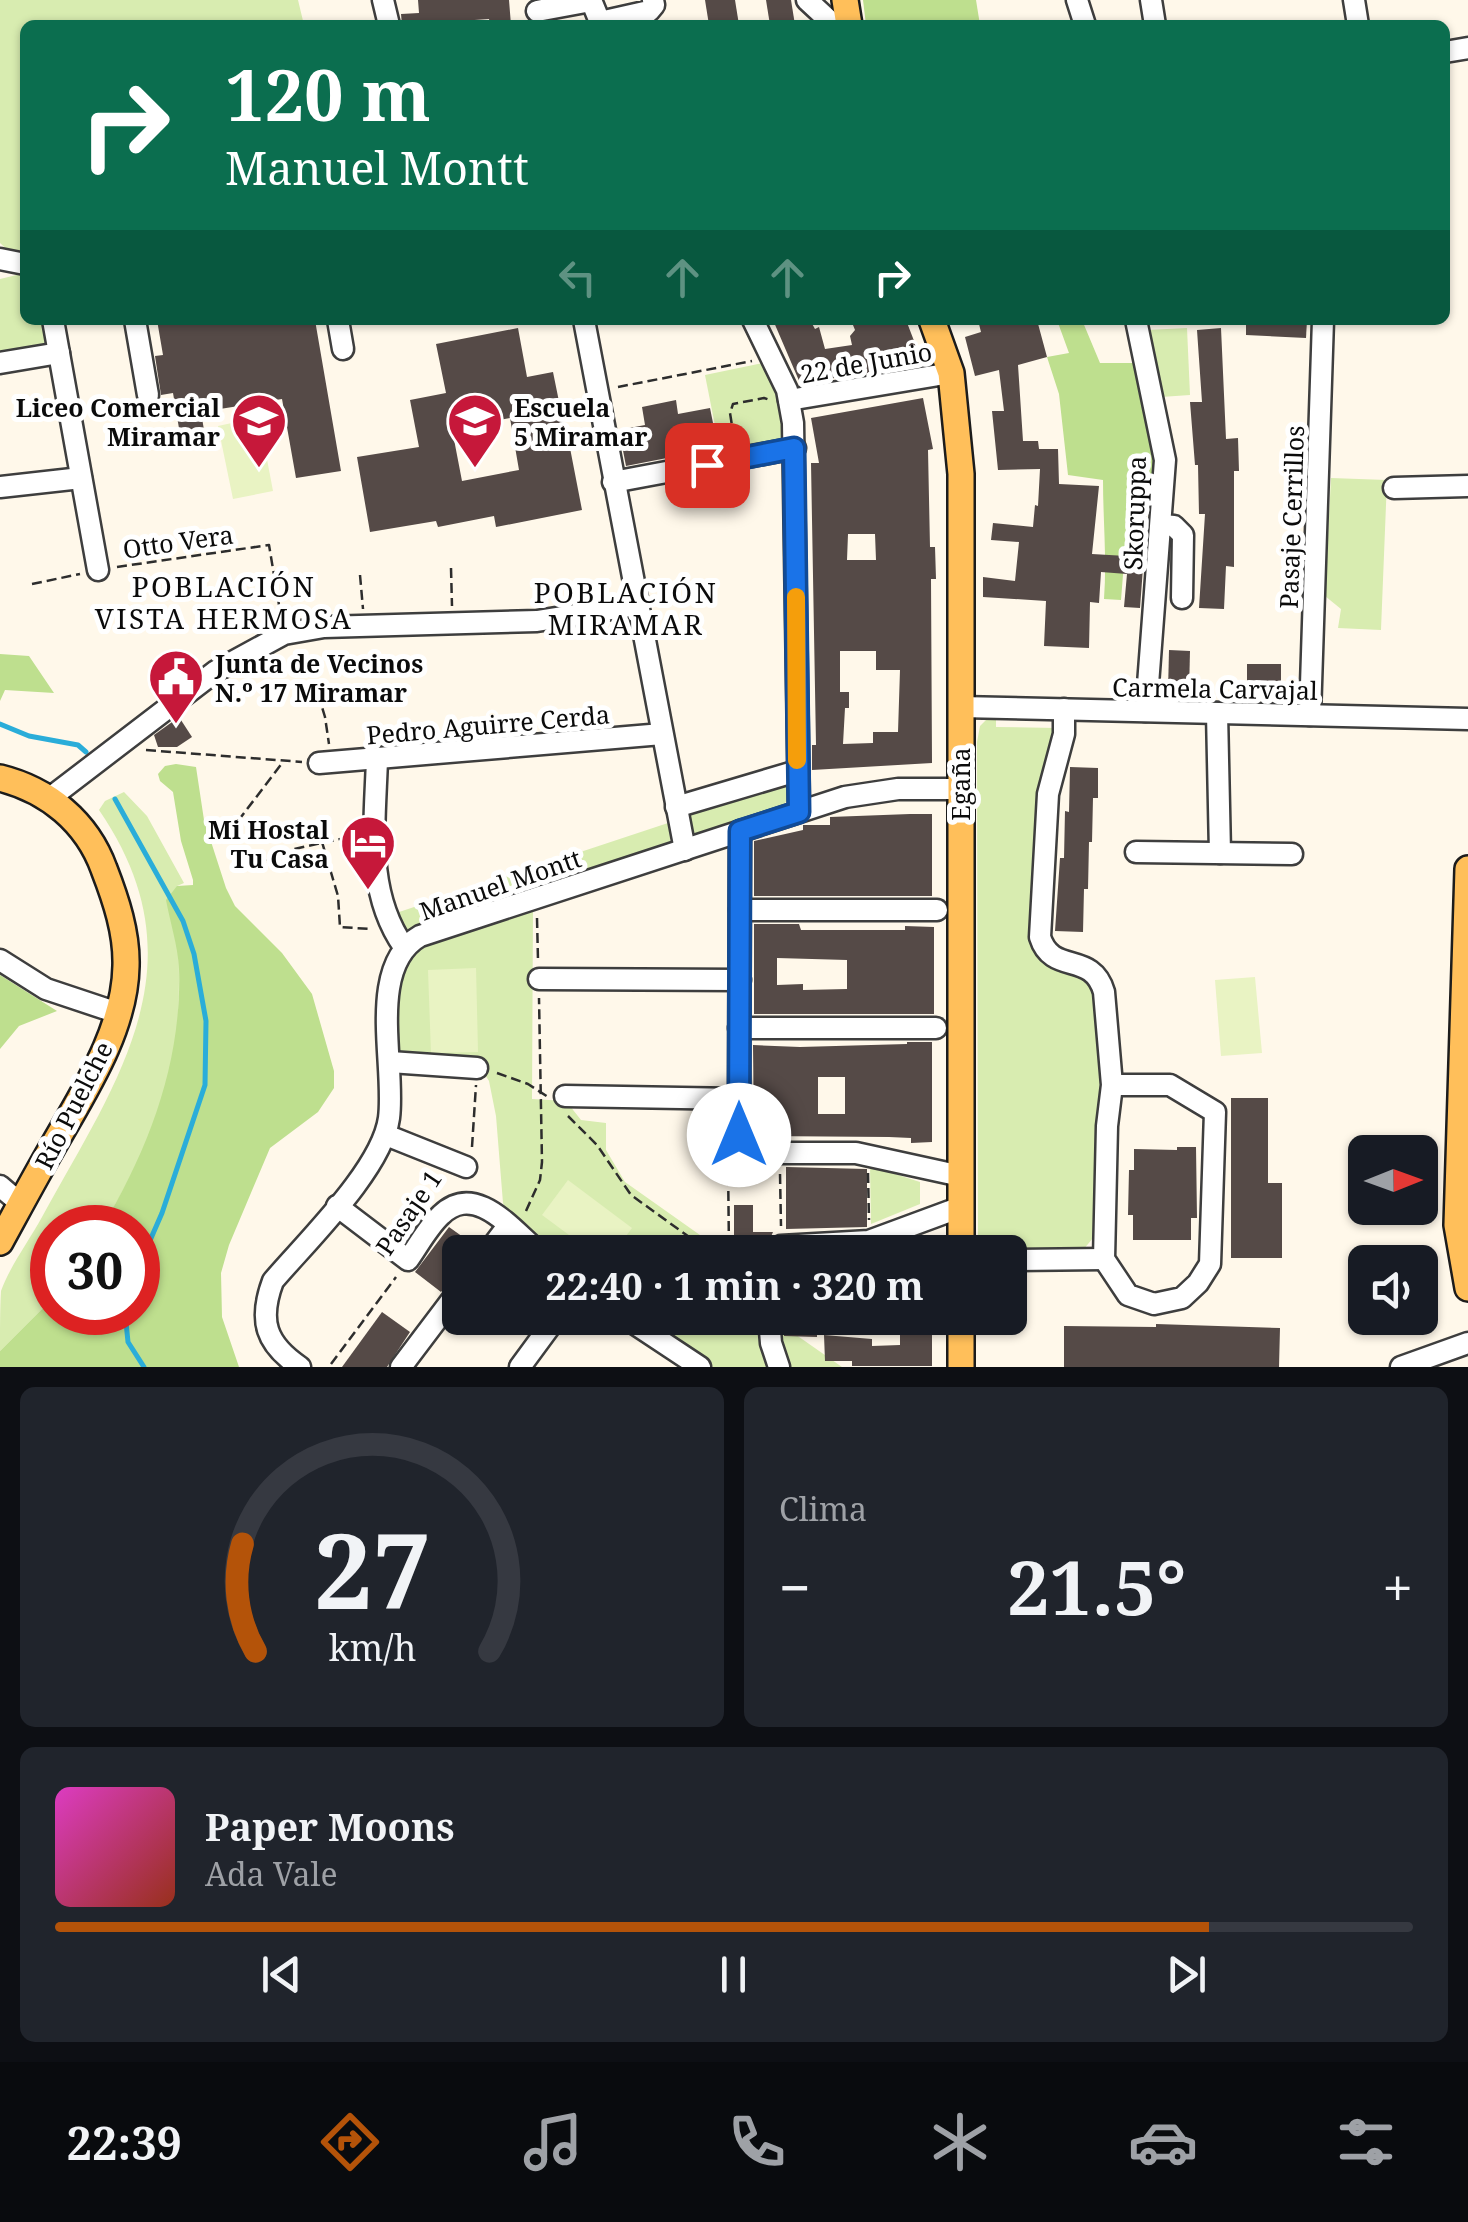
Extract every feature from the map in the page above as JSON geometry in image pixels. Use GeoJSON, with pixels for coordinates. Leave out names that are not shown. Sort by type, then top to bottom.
{"type":"FeatureCollection","features":[{"type":"Feature","properties":{"kind":"main road","name":"Egaña"},"geometry":{"type":"LineString","coordinates":[[934,325],[950,373],[961,474],[961,1235]]}},
{"type":"Feature","properties":{"kind":"main road","name":"Río Puelche"},"geometry":{"type":"LineString","coordinates":[[0,778],[29,786],[50,798],[91,842],[116,904],[126,966],[118,1014],[90,1079],[0,1242]]}},
{"type":"Feature","properties":{"kind":"main road"},"geometry":{"type":"LineString","coordinates":[[1468,870],[1457,1224],[1468,1288]]}},
{"type":"Feature","properties":{"kind":"main road"},"geometry":{"type":"LineString","coordinates":[[962,1335],[962,1367]]}},
{"type":"Feature","properties":{"kind":"street"},"geometry":{"type":"LineString","coordinates":[[537,12],[591,0]]}},
{"type":"Feature","properties":{"kind":"street"},"geometry":{"type":"LineString","coordinates":[[609,20],[649,11],[653,0]]}},
{"type":"Feature","properties":{"kind":"street"},"geometry":{"type":"LineString","coordinates":[[807,0],[829,20]]}},
{"type":"Feature","properties":{"kind":"street"},"geometry":{"type":"LineString","coordinates":[[54,325],[98,570]]}},
{"type":"Feature","properties":{"kind":"street"},"geometry":{"type":"LineString","coordinates":[[136,325],[148,394]]}},
{"type":"Feature","properties":{"kind":"street"},"geometry":{"type":"LineString","coordinates":[[339,325],[343,349]]}},
{"type":"Feature","properties":{"kind":"street"},"geometry":{"type":"LineString","coordinates":[[585,325],[685,850]]}},
{"type":"Feature","properties":{"kind":"street"},"geometry":{"type":"LineString","coordinates":[[756,325],[772,357],[794,448],[799,812]]}},
{"type":"Feature","properties":{"kind":"street","name":"Skoruppa"},"geometry":{"type":"LineString","coordinates":[[1137,325],[1165,460],[1146,711]]}},
{"type":"Feature","properties":{"kind":"street","name":"Pasaje Cerrillos"},"geometry":{"type":"LineString","coordinates":[[1310,715],[1322,325]]}},
{"type":"Feature","properties":{"kind":"street"},"geometry":{"type":"LineString","coordinates":[[0,363],[59,352]]}},
{"type":"Feature","properties":{"kind":"street","name":"22 de Junio"},"geometry":{"type":"LineString","coordinates":[[782,403],[950,373]]}},
{"type":"Feature","properties":{"kind":"street"},"geometry":{"type":"LineString","coordinates":[[614,482],[794,448]]}},
{"type":"Feature","properties":{"kind":"street"},"geometry":{"type":"LineString","coordinates":[[0,487],[81,478]]}},
{"type":"Feature","properties":{"kind":"street"},"geometry":{"type":"LineString","coordinates":[[1394,488],[1468,486]]}},
{"type":"Feature","properties":{"kind":"street"},"geometry":{"type":"LineString","coordinates":[[1161,525],[1174,526],[1182,536],[1182,598]]}},
{"type":"Feature","properties":{"kind":"street"},"geometry":{"type":"LineString","coordinates":[[50,798],[216,671],[291,632],[364,625],[516,623],[637,605]]}},
{"type":"Feature","properties":{"kind":"street","name":"Carmela Carvajal"},"geometry":{"type":"LineString","coordinates":[[960,706],[1468,719]]}},
{"type":"Feature","properties":{"kind":"street"},"geometry":{"type":"LineString","coordinates":[[1064,709],[1064,734],[1048,794],[1040,937],[1049,955],[1088,966],[1101,982],[1112,1085],[1107,1126],[1104,1260],[1128,1295],[1154,1304],[1182,1298],[1210,1264],[1214,1112],[1170,1085],[1112,1085]]}},
{"type":"Feature","properties":{"kind":"street"},"geometry":{"type":"LineString","coordinates":[[1217,713],[1220,853]]}},
{"type":"Feature","properties":{"kind":"street","name":"Pedro Aguirre Cerda"},"geometry":{"type":"LineString","coordinates":[[326,763],[662,734]]}},
{"type":"Feature","properties":{"kind":"street"},"geometry":{"type":"LineString","coordinates":[[377,760],[377,880],[391,926],[404,947]]}},
{"type":"Feature","properties":{"kind":"street"},"geometry":{"type":"LineString","coordinates":[[676,807],[798,771]]}},
{"type":"Feature","properties":{"kind":"street","name":"Manuel Montt"},"geometry":{"type":"LineString","coordinates":[[300,1367],[278,1352],[272,1342],[266,1318],[268,1293],[273,1281],[377,1154],[386,1135],[390,1112],[388,987],[395,960],[404,947],[420,936],[799,812],[868,793],[913,788],[960,790]]}},
{"type":"Feature","properties":{"kind":"street"},"geometry":{"type":"LineString","coordinates":[[740,831],[739,1135],[743,1147],[780,1153],[856,1153],[961,1176]]}},
{"type":"Feature","properties":{"kind":"street"},"geometry":{"type":"LineString","coordinates":[[1136,852],[1292,854]]}},
{"type":"Feature","properties":{"kind":"street"},"geometry":{"type":"LineString","coordinates":[[740,910],[937,910]]}},
{"type":"Feature","properties":{"kind":"street"},"geometry":{"type":"LineString","coordinates":[[0,960],[46,989],[118,1014]]}},
{"type":"Feature","properties":{"kind":"street"},"geometry":{"type":"LineString","coordinates":[[539,979],[740,980]]}},
{"type":"Feature","properties":{"kind":"street"},"geometry":{"type":"LineString","coordinates":[[739,1028],[936,1028]]}},
{"type":"Feature","properties":{"kind":"street"},"geometry":{"type":"LineString","coordinates":[[390,1062],[477,1068]]}},
{"type":"Feature","properties":{"kind":"street"},"geometry":{"type":"LineString","coordinates":[[559,1102],[739,1099]]}},
{"type":"Feature","properties":{"kind":"street"},"geometry":{"type":"LineString","coordinates":[[386,1135],[466,1167]]}},
{"type":"Feature","properties":{"kind":"street"},"geometry":{"type":"LineString","coordinates":[[0,1186],[21,1204]]}},
{"type":"Feature","properties":{"kind":"street","name":"Pasaje 1"},"geometry":{"type":"LineString","coordinates":[[408,1260],[442,1214],[457,1205],[474,1202],[486,1206],[510,1229]]}},
{"type":"Feature","properties":{"kind":"street"},"geometry":{"type":"LineString","coordinates":[[337,1206],[408,1260]]}},
{"type":"Feature","properties":{"kind":"street"},"geometry":{"type":"LineString","coordinates":[[885,1235],[961,1207]]}},
{"type":"Feature","properties":{"kind":"street"},"geometry":{"type":"LineString","coordinates":[[504,1235],[510,1229],[518,1235]]}},
{"type":"Feature","properties":{"kind":"street"},"geometry":{"type":"LineString","coordinates":[[1027,1260],[1104,1260]]}},
{"type":"Feature","properties":{"kind":"street"},"geometry":{"type":"LineString","coordinates":[[401,1367],[442,1313]]}},
{"type":"Feature","properties":{"kind":"street"},"geometry":{"type":"LineString","coordinates":[[520,1367],[544,1335]]}},
{"type":"Feature","properties":{"kind":"street"},"geometry":{"type":"LineString","coordinates":[[652,1335],[700,1367]]}},
{"type":"Feature","properties":{"kind":"street"},"geometry":{"type":"LineString","coordinates":[[771,1335],[779,1367]]}},
{"type":"Feature","properties":{"kind":"street"},"geometry":{"type":"LineString","coordinates":[[1401,1367],[1468,1343]]}},
{"type":"Feature","properties":{"kind":"path"},"geometry":{"type":"LineString","coordinates":[[597,391],[772,357]]}},
{"type":"Feature","properties":{"kind":"path"},"geometry":{"type":"LineString","coordinates":[[738,459],[730,413],[733,404],[764,398],[782,403]]}},
{"type":"Feature","properties":{"kind":"path","name":"Otto Vera"},"geometry":{"type":"LineString","coordinates":[[32,584],[98,570],[270,545],[291,632]]}},
{"type":"Feature","properties":{"kind":"path"},"geometry":{"type":"LineString","coordinates":[[451,568],[451,586]]}},
{"type":"Feature","properties":{"kind":"path"},"geometry":{"type":"LineString","coordinates":[[360,575],[364,625]]}},
{"type":"Feature","properties":{"kind":"path"},"geometry":{"type":"LineString","coordinates":[[119,748],[326,763],[325,717],[291,632]]}},
{"type":"Feature","properties":{"kind":"path"},"geometry":{"type":"LineString","coordinates":[[238,821],[284,760]]}},
{"type":"Feature","properties":{"kind":"path"},"geometry":{"type":"LineString","coordinates":[[267,861],[294,849],[375,832]]}},
{"type":"Feature","properties":{"kind":"path"},"geometry":{"type":"LineString","coordinates":[[322,842],[338,896],[340,927],[374,929]]}},
{"type":"Feature","properties":{"kind":"path"},"geometry":{"type":"LineString","coordinates":[[477,1068],[516,1079],[559,1102],[597,1144],[631,1194],[687,1235]]}},
{"type":"Feature","properties":{"kind":"path","name":"Pasaje 1"},"geometry":{"type":"LineString","coordinates":[[466,1167],[474,1132],[477,1068]]}},
{"type":"Feature","properties":{"kind":"path"},"geometry":{"type":"LineString","coordinates":[[510,1229],[532,1201],[540,1180],[540,1090]]}},
{"type":"Feature","properties":{"kind":"path"},"geometry":{"type":"LineString","coordinates":[[780,1153],[781,1235]]}},
{"type":"Feature","properties":{"kind":"path"},"geometry":{"type":"LineString","coordinates":[[728,1157],[729,1235]]}},
{"type":"Feature","properties":{"kind":"path"},"geometry":{"type":"LineString","coordinates":[[868,1162],[869,1228]]}},
{"type":"Feature","properties":{"kind":"path","name":"Pasaje 1"},"geometry":{"type":"LineString","coordinates":[[331,1364],[408,1260]]}},
{"type":"Feature","properties":{"kind":"green space"},"geometry":{"type":"Polygon","coordinates":[[[0,0],[298,0],[303,20],[20,20],[20,256],[13,255],[0,243],[0,0]]]}},
{"type":"Feature","properties":{"kind":"green space"},"geometry":{"type":"Polygon","coordinates":[[[863,0],[976,0],[979,20],[865,20],[863,0]]]}},
{"type":"Feature","properties":{"kind":"green space"},"geometry":{"type":"Polygon","coordinates":[[[20,274],[20,325],[42,325],[45,343],[0,354],[0,279],[20,274]]]}},
{"type":"Feature","properties":{"kind":"green space"},"geometry":{"type":"Polygon","coordinates":[[[1059,325],[1084,325],[1100,363],[1135,363],[1156,459],[1155,490],[1130,487],[1121,600],[1104,599],[1103,480],[1068,475],[1059,394],[1047,357],[1069,353],[1059,325]]]}},
{"type":"Feature","properties":{"kind":"green space"},"geometry":{"type":"Polygon","coordinates":[[[1187,328],[1190,395],[1161,397],[1147,330],[1187,328]]]}},
{"type":"Feature","properties":{"kind":"green space"},"geometry":{"type":"Polygon","coordinates":[[[768,362],[778,387],[788,444],[721,456],[705,375],[768,362]]]}},
{"type":"Feature","properties":{"kind":"green space"},"geometry":{"type":"Polygon","coordinates":[[[259,417],[273,491],[233,499],[218,426],[259,417]]]}},
{"type":"Feature","properties":{"kind":"green space"},"geometry":{"type":"Polygon","coordinates":[[[1331,478],[1387,480],[1381,630],[1338,628],[1341,609],[1325,596],[1331,478]]]}},
{"type":"Feature","properties":{"kind":"green space"},"geometry":{"type":"Polygon","coordinates":[[[0,654],[29,656],[54,693],[5,690],[0,701],[0,654]]]}},
{"type":"Feature","properties":{"kind":"green space"},"geometry":{"type":"Polygon","coordinates":[[[987,719],[996,720],[996,727],[1056,728],[1034,929],[1094,978],[1104,1084],[1098,1232],[1083,1250],[1027,1253],[1027,1235],[978,1235],[980,726],[987,719]]]}},
{"type":"Feature","properties":{"kind":"green space"},"geometry":{"type":"Polygon","coordinates":[[[165,766],[196,767],[204,820],[226,888],[235,906],[282,953],[312,994],[334,1071],[334,1088],[318,1112],[270,1148],[229,1245],[221,1273],[222,1317],[239,1367],[0,1367],[0,1351],[30,1321],[30,1335],[160,1335],[160,1205],[114,1205],[148,1136],[175,1038],[179,969],[166,900],[177,886],[193,885],[173,792],[158,774],[165,766]]]}},
{"type":"Feature","properties":{"kind":"green space"},"geometry":{"type":"Polygon","coordinates":[[[790,784],[790,795],[782,808],[692,835],[688,815],[691,813],[790,784]]]}},
{"type":"Feature","properties":{"kind":"green space"},"geometry":{"type":"Polygon","coordinates":[[[124,792],[147,816],[184,883],[177,886],[179,996],[174,1057],[150,1133],[114,1205],[48,1205],[121,1068],[138,1019],[147,970],[145,919],[130,866],[99,810],[105,801],[124,792]]]}},
{"type":"Feature","properties":{"kind":"green space"},"geometry":{"type":"Polygon","coordinates":[[[668,823],[671,845],[405,934],[393,914],[668,823]]]}},
{"type":"Feature","properties":{"kind":"green space"},"geometry":{"type":"Polygon","coordinates":[[[533,908],[532,1099],[566,1101],[581,1120],[606,1123],[606,1150],[625,1182],[700,1235],[531,1235],[511,1219],[503,1203],[489,1081],[478,1064],[397,1056],[396,990],[401,970],[422,948],[459,931],[533,908]]]}},
{"type":"Feature","properties":{"kind":"green space"},"geometry":{"type":"Polygon","coordinates":[[[476,968],[478,1052],[431,1053],[428,970],[476,968]]]}},
{"type":"Feature","properties":{"kind":"green space"},"geometry":{"type":"Polygon","coordinates":[[[0,975],[57,1011],[19,1026],[0,1049],[0,975]]]}},
{"type":"Feature","properties":{"kind":"green space"},"geometry":{"type":"Polygon","coordinates":[[[1255,977],[1262,1053],[1221,1056],[1215,980],[1255,977]]]}},
{"type":"Feature","properties":{"kind":"green space"},"geometry":{"type":"Polygon","coordinates":[[[870,1166],[920,1182],[920,1204],[871,1224],[870,1166]]]}},
{"type":"Feature","properties":{"kind":"green space"},"geometry":{"type":"Polygon","coordinates":[[[568,1180],[632,1228],[627,1235],[569,1235],[542,1215],[568,1180]]]}},
{"type":"Feature","properties":{"kind":"green space"},"geometry":{"type":"Polygon","coordinates":[[[30,1238],[30,1321],[0,1351],[1,1291],[30,1238]]]}},
{"type":"Feature","properties":{"kind":"green space"},"geometry":{"type":"Polygon","coordinates":[[[663,1335],[796,1335],[842,1367],[713,1367],[663,1335]]]}},
{"type":"Feature","properties":{"kind":"building"},"geometry":{"type":"Polygon","coordinates":[[[418,0],[509,0],[511,20],[402,20],[401,14],[419,13],[418,0]]]}},
{"type":"Feature","properties":{"kind":"building"},"geometry":{"type":"Polygon","coordinates":[[[705,0],[735,0],[738,20],[708,20],[705,0]]]}},
{"type":"Feature","properties":{"kind":"building"},"geometry":{"type":"Polygon","coordinates":[[[766,0],[791,0],[794,20],[769,20],[766,0]]]}},
{"type":"Feature","properties":{"kind":"building"},"geometry":{"type":"Polygon","coordinates":[[[158,325],[316,325],[341,471],[296,478],[282,399],[201,412],[205,436],[181,440],[173,393],[161,395],[155,356],[163,355],[158,325]]]}},
{"type":"Feature","properties":{"kind":"building"},"geometry":{"type":"Polygon","coordinates":[[[775,325],[819,327],[825,349],[852,345],[853,325],[908,325],[921,359],[869,373],[800,383],[775,325]]]}},
{"type":"Feature","properties":{"kind":"building"},"geometry":{"type":"Polygon","coordinates":[[[979,325],[1038,325],[1047,357],[1018,365],[1023,441],[1038,441],[1039,449],[1058,449],[1059,484],[1099,486],[1092,554],[1126,556],[1129,500],[1148,501],[1140,608],[1124,607],[1127,574],[1101,572],[1099,603],[1090,602],[1089,648],[1044,646],[1046,601],[983,597],[983,577],[1015,581],[1019,542],[991,540],[993,523],[1033,527],[1040,469],[998,470],[992,411],[1004,411],[999,370],[975,376],[965,337],[981,332],[979,325]]]}},
{"type":"Feature","properties":{"kind":"building"},"geometry":{"type":"Polygon","coordinates":[[[1246,325],[1307,325],[1306,338],[1246,335],[1246,325]]]}},
{"type":"Feature","properties":{"kind":"building"},"geometry":{"type":"Polygon","coordinates":[[[518,328],[527,377],[553,372],[566,436],[573,435],[576,447],[570,448],[582,510],[496,527],[494,516],[438,527],[436,521],[370,532],[357,457],[419,447],[410,400],[446,393],[436,344],[518,328]],[[510,418],[452,429],[462,481],[519,470],[510,418]]]}},
{"type":"Feature","properties":{"kind":"building"},"geometry":{"type":"Polygon","coordinates":[[[1221,328],[1226,439],[1238,438],[1239,471],[1234,471],[1234,567],[1226,566],[1224,609],[1199,608],[1205,514],[1199,514],[1190,402],[1202,402],[1197,330],[1221,328]]]}},
{"type":"Feature","properties":{"kind":"building"},"geometry":{"type":"Polygon","coordinates":[[[923,398],[933,449],[928,450],[930,547],[935,547],[936,579],[931,579],[932,763],[812,770],[812,745],[816,745],[811,463],[819,463],[811,418],[923,398]],[[848,534],[847,560],[876,560],[875,534],[848,534]],[[840,651],[840,692],[849,692],[843,744],[873,743],[873,732],[898,732],[900,670],[876,670],[876,651],[840,651]]]}},
{"type":"Feature","properties":{"kind":"building"},"geometry":{"type":"Polygon","coordinates":[[[676,400],[678,414],[710,408],[718,448],[626,466],[619,430],[645,425],[642,407],[676,400]]]}},
{"type":"Feature","properties":{"kind":"building"},"geometry":{"type":"Polygon","coordinates":[[[1169,650],[1190,651],[1189,692],[1168,692],[1169,650]]]}},
{"type":"Feature","properties":{"kind":"building"},"geometry":{"type":"Polygon","coordinates":[[[1247,664],[1281,664],[1281,693],[1247,693],[1247,664]]]}},
{"type":"Feature","properties":{"kind":"building","name":"Junta de Vecinos N.º 17 Miramar"},"geometry":{"type":"Polygon","coordinates":[[[179,717],[192,737],[177,747],[158,747],[154,735],[179,717]]]}},
{"type":"Feature","properties":{"kind":"building"},"geometry":{"type":"Polygon","coordinates":[[[1070,767],[1098,768],[1083,932],[1055,931],[1065,811],[1069,812],[1070,767]]]}},
{"type":"Feature","properties":{"kind":"building"},"geometry":{"type":"Polygon","coordinates":[[[932,814],[932,896],[754,896],[754,841],[803,830],[803,825],[830,825],[830,817],[932,814]]]}},
{"type":"Feature","properties":{"kind":"building"},"geometry":{"type":"Polygon","coordinates":[[[754,924],[799,924],[801,930],[934,927],[934,1014],[754,1014],[754,924]],[[777,958],[777,985],[803,984],[803,990],[847,989],[847,960],[777,958]]]}},
{"type":"Feature","properties":{"kind":"building"},"geometry":{"type":"Polygon","coordinates":[[[932,1042],[932,1142],[911,1143],[911,1138],[889,1137],[754,1136],[753,1045],[932,1042]],[[818,1077],[818,1114],[845,1114],[845,1077],[818,1077]]]}},
{"type":"Feature","properties":{"kind":"building"},"geometry":{"type":"Polygon","coordinates":[[[1231,1098],[1268,1098],[1268,1183],[1282,1183],[1282,1258],[1231,1258],[1231,1098]]]}},
{"type":"Feature","properties":{"kind":"building"},"geometry":{"type":"Polygon","coordinates":[[[1196,1147],[1197,1218],[1191,1218],[1191,1240],[1133,1240],[1133,1215],[1128,1215],[1129,1170],[1134,1170],[1134,1149],[1196,1147]]]}},
{"type":"Feature","properties":{"kind":"building"},"geometry":{"type":"Polygon","coordinates":[[[786,1167],[867,1169],[867,1227],[786,1229],[786,1167]]]}},
{"type":"Feature","properties":{"kind":"building"},"geometry":{"type":"Polygon","coordinates":[[[734,1205],[753,1205],[753,1232],[773,1232],[772,1235],[734,1235],[734,1205]]]}},
{"type":"Feature","properties":{"kind":"building"},"geometry":{"type":"Polygon","coordinates":[[[449,1227],[460,1235],[443,1235],[449,1227]]]}},
{"type":"Feature","properties":{"kind":"building"},"geometry":{"type":"Polygon","coordinates":[[[442,1236],[442,1291],[415,1272],[442,1236]]]}},
{"type":"Feature","properties":{"kind":"building"},"geometry":{"type":"Polygon","coordinates":[[[382,1312],[410,1332],[387,1367],[342,1367],[382,1312]]]}},
{"type":"Feature","properties":{"kind":"building"},"geometry":{"type":"Polygon","coordinates":[[[1064,1326],[1280,1328],[1279,1367],[1064,1367],[1064,1326]]]}},
{"type":"Feature","properties":{"kind":"building"},"geometry":{"type":"Polygon","coordinates":[[[824,1335],[872,1339],[872,1346],[900,1345],[900,1335],[932,1335],[932,1366],[852,1366],[852,1361],[825,1361],[824,1335]]]}},
{"type":"Feature","properties":{"kind":"waterway"},"geometry":{"type":"LineString","coordinates":[[0,724],[29,736],[78,745],[86,752]]}},
{"type":"Feature","properties":{"kind":"waterway"},"geometry":{"type":"LineString","coordinates":[[115,799],[183,921],[194,954],[206,1021],[205,1085],[160,1218]]}},
{"type":"Feature","properties":{"kind":"waterway"},"geometry":{"type":"LineString","coordinates":[[127,1335],[144,1367]]}},
{"type":"Feature","properties":{"kind":"slow traffic"},"geometry":{"type":"LineString","coordinates":[[796,597],[797,760]]}},
{"type":"Feature","properties":{"kind":"place","name":"Liceo Comercial Miramar"},"geometry":{"type":"Point","coordinates":[259,470]}},
{"type":"Feature","properties":{"kind":"place","name":"Escuela 5 Miramar"},"geometry":{"type":"Point","coordinates":[475,470]}},
{"type":"Feature","properties":{"kind":"place","name":"Junta de Vecinos N.º 17 Miramar"},"geometry":{"type":"Point","coordinates":[176,726]}},
{"type":"Feature","properties":{"kind":"place","name":"Mi Hostal Tu Casa"},"geometry":{"type":"Point","coordinates":[368,892]}},
{"type":"Feature","properties":{"kind":"district","name":"POBLACIÓN VISTA HERMOSA"},"geometry":{"type":"Point","coordinates":[224,602]}},
{"type":"Feature","properties":{"kind":"district","name":"POBLACIÓN MIRAMAR"},"geometry":{"type":"Point","coordinates":[626,608]}},
{"type":"Feature","properties":{"kind":"route"},"geometry":{"type":"LineString","coordinates":[[707,465],[794,448],[799,812],[740,831],[739,1135]]}}]}
